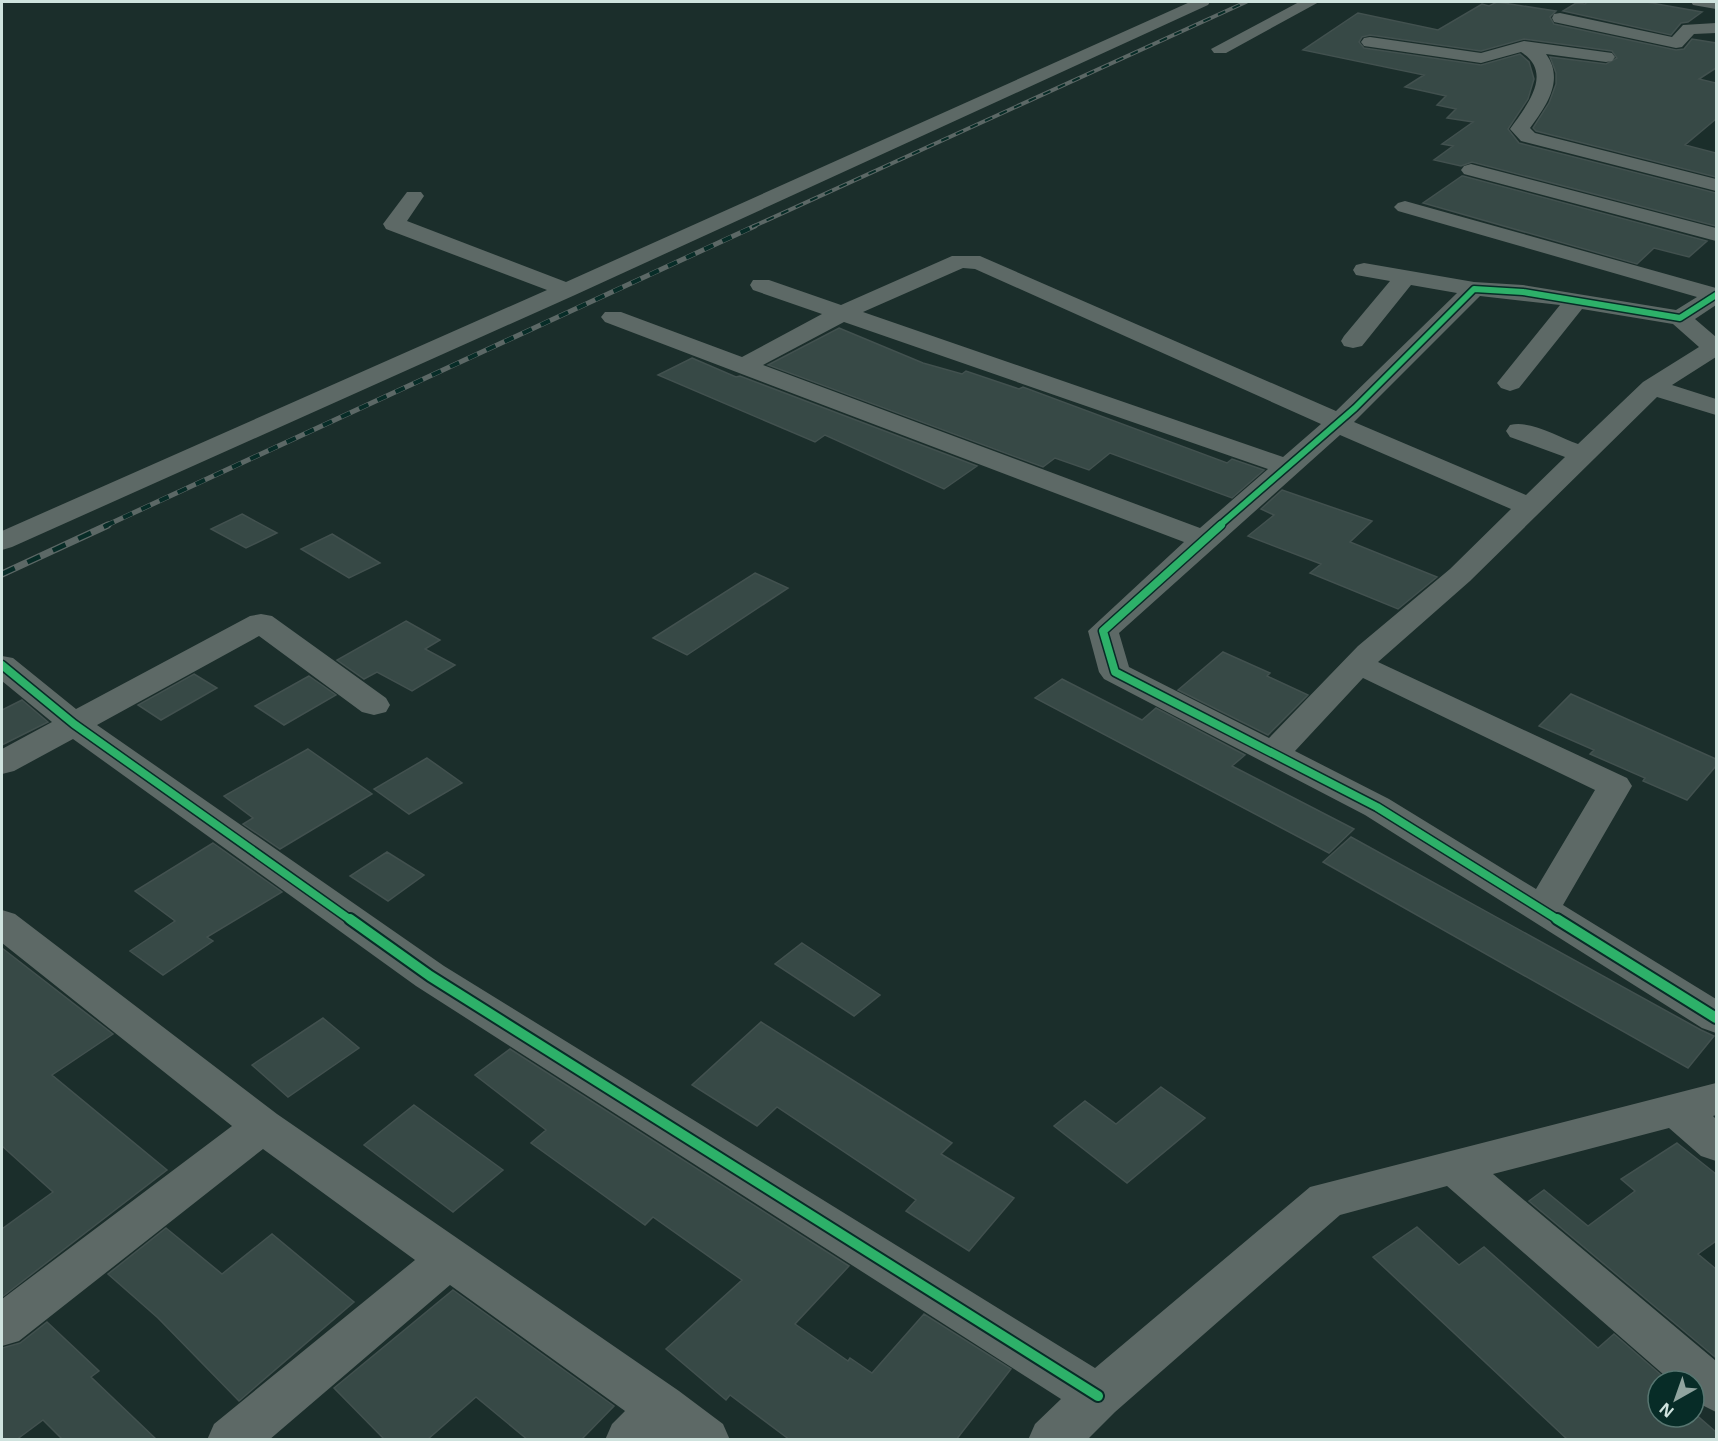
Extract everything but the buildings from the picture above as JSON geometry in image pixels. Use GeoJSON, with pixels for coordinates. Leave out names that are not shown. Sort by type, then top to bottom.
{"type":"FeatureCollection","features":[{"type":"Feature","properties":{"kind":"street"},"geometry":{"type":"LineString","coordinates":[[2,541],[567,290],[1202,2]]}},
{"type":"Feature","properties":{"kind":"street"},"geometry":{"type":"LineString","coordinates":[[1220,49],[1311,2]]}},
{"type":"Feature","properties":{"kind":"street"},"geometry":{"type":"LineString","coordinates":[[1699,2],[1716,4]]}},
{"type":"Feature","properties":{"kind":"street"},"geometry":{"type":"LineString","coordinates":[[1370,42],[1481,58],[1491,57],[1535,35],[1560,10],[1676,43],[1689,29],[1716,28]]}},
{"type":"Feature","properties":{"kind":"street"},"geometry":{"type":"LineString","coordinates":[[1535,35],[1606,57]]}},
{"type":"Feature","properties":{"kind":"street"},"geometry":{"type":"LineString","coordinates":[[1535,35],[1538,53],[1547,70],[1542,96],[1520,129],[1528,136],[1716,185]]}},
{"type":"Feature","properties":{"kind":"street"},"geometry":{"type":"LineString","coordinates":[[1471,170],[1716,236]]}},
{"type":"Feature","properties":{"kind":"street"},"geometry":{"type":"LineString","coordinates":[[414,196],[394,224],[567,290]]}},
{"type":"Feature","properties":{"kind":"street"},"geometry":{"type":"LineString","coordinates":[[1405,207],[1716,295]]}},
{"type":"Feature","properties":{"kind":"street"},"geometry":{"type":"LineString","coordinates":[[743,366],[842,313],[960,261],[980,263],[1531,507]]}},
{"type":"Feature","properties":{"kind":"street"},"geometry":{"type":"LineString","coordinates":[[1523,292],[1618,267]]}},
{"type":"Feature","properties":{"kind":"street"},"geometry":{"type":"LineString","coordinates":[[1274,754],[1358,664],[1460,575],[1652,387],[1714,348],[1680,318],[1523,292],[1474,289],[1364,270]]}},
{"type":"Feature","properties":{"kind":"street"},"geometry":{"type":"LineString","coordinates":[[1353,341],[1406,277]]}},
{"type":"Feature","properties":{"kind":"street"},"geometry":{"type":"LineString","coordinates":[[761,285],[1287,467]]}},
{"type":"Feature","properties":{"kind":"street"},"geometry":{"type":"LineString","coordinates":[[1474,289],[1337,423],[1103,631],[1115,672],[1377,807],[1716,1018]]}},
{"type":"Feature","properties":{"kind":"street"},"geometry":{"type":"LineString","coordinates":[[1680,318],[1716,295]]}},
{"type":"Feature","properties":{"kind":"street"},"geometry":{"type":"LineString","coordinates":[[1510,383],[1576,301]]}},
{"type":"Feature","properties":{"kind":"street"},"geometry":{"type":"LineString","coordinates":[[613,317],[1204,539]]}},
{"type":"Feature","properties":{"kind":"street"},"geometry":{"type":"LineString","coordinates":[[1652,387],[1716,407]]}},
{"type":"Feature","properties":{"kind":"street"},"geometry":{"type":"LineString","coordinates":[[1519,431],[1583,455]]}},
{"type":"Feature","properties":{"kind":"street"},"geometry":{"type":"LineString","coordinates":[[2,763],[261,624],[374,705]]}},
{"type":"Feature","properties":{"kind":"street"},"geometry":{"type":"LineString","coordinates":[[1358,664],[1615,786],[1542,910]]}},
{"type":"Feature","properties":{"kind":"street"},"geometry":{"type":"LineString","coordinates":[[2,665],[74,724],[430,976],[1098,1396]]}},
{"type":"Feature","properties":{"kind":"street"},"geometry":{"type":"LineString","coordinates":[[2,923],[262,1126],[450,1258],[646,1423],[705,1440]]}},
{"type":"Feature","properties":{"kind":"street"},"geometry":{"type":"LineString","coordinates":[[1053,1440],[1098,1396],[1326,1200],[1697,1104],[1716,1144]]}},
{"type":"Feature","properties":{"kind":"street"},"geometry":{"type":"LineString","coordinates":[[2,1326],[262,1126]]}},
{"type":"Feature","properties":{"kind":"street"},"geometry":{"type":"LineString","coordinates":[[1455,1168],[1716,1390]]}},
{"type":"Feature","properties":{"kind":"street"},"geometry":{"type":"LineString","coordinates":[[232,1440],[450,1258]]}},
{"type":"Feature","properties":{"kind":"railway"},"geometry":{"type":"LineString","coordinates":[[752,227],[1246,2]]}},
{"type":"Feature","properties":{"kind":"railway"},"geometry":{"type":"LineString","coordinates":[[105,526],[755,226]]}},
{"type":"Feature","properties":{"kind":"railway"},"geometry":{"type":"LineString","coordinates":[[2,574],[108,525]]}},
{"type":"Feature","properties":{"kind":"cycle path"},"geometry":{"type":"LineString","coordinates":[[1716,295],[1680,318],[1523,292],[1474,289],[1355,408],[1177,563],[1103,631],[1115,672],[1377,807],[1716,1018]]}},
{"type":"Feature","properties":{"kind":"cycle path"},"geometry":{"type":"LineString","coordinates":[[2,665],[74,724],[430,976],[1098,1396]]}}]}
